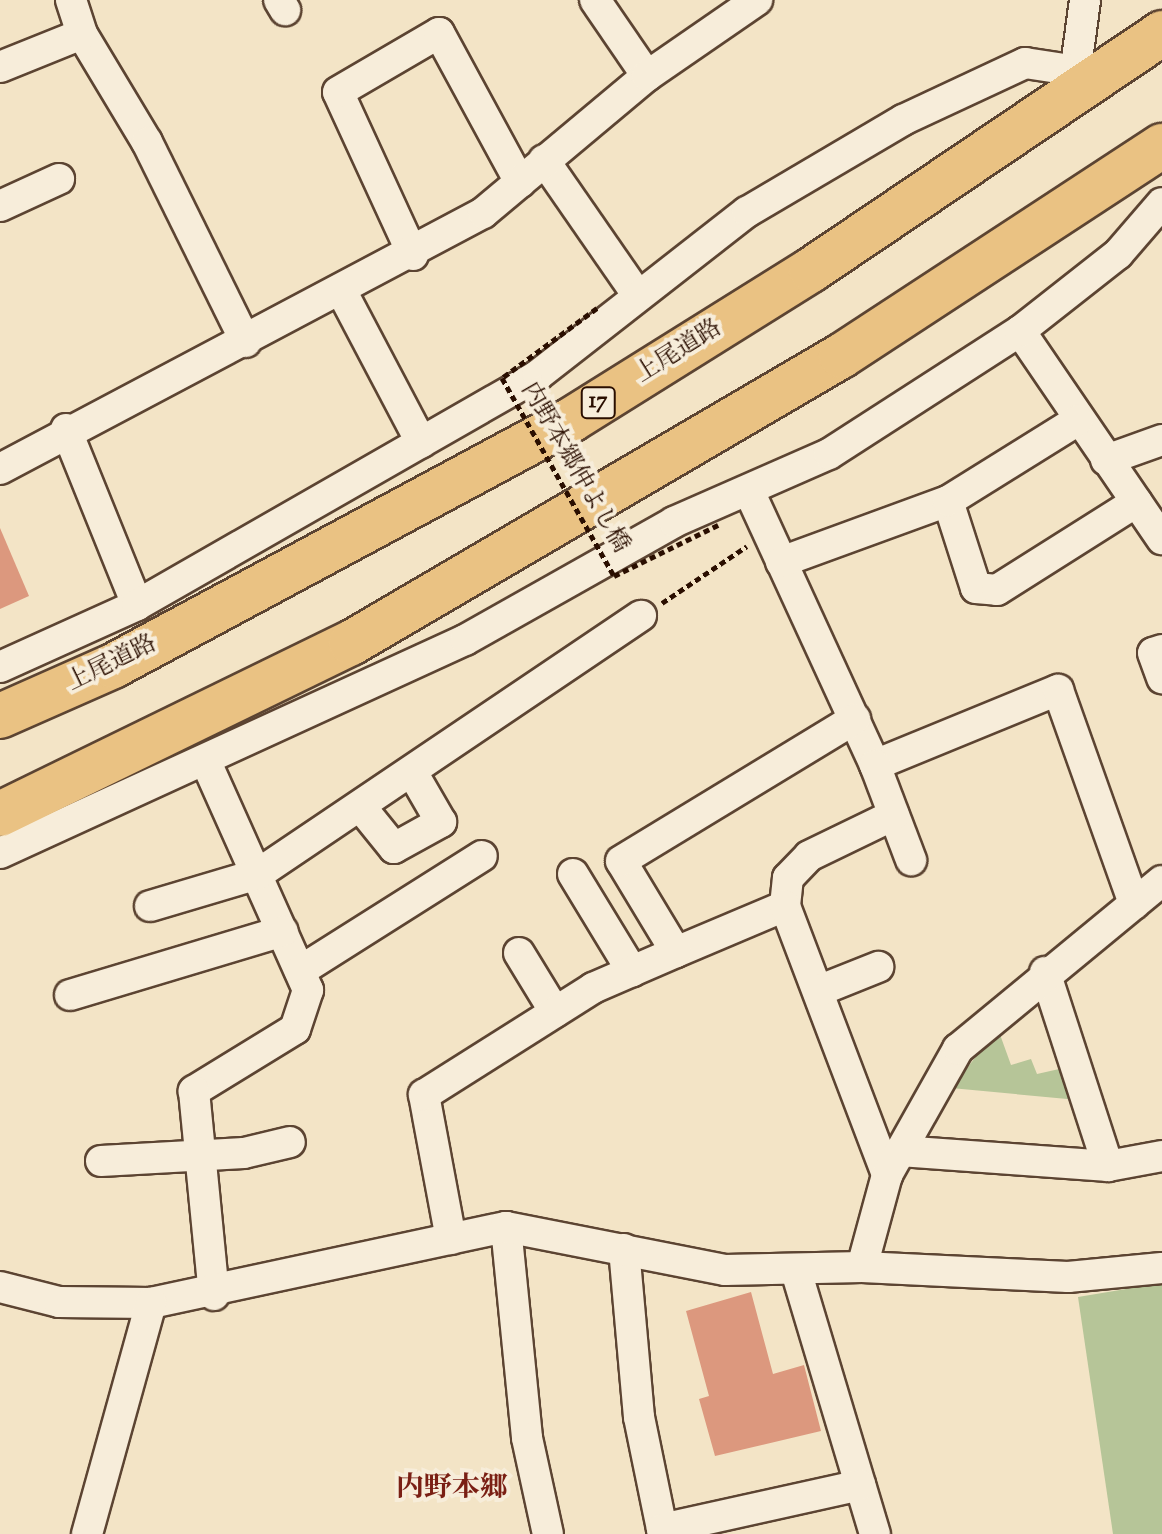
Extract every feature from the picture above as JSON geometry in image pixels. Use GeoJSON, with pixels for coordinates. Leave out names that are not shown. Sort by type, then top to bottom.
{"type":"FeatureCollection","features":[{"type":"Feature","properties":{"kind":"highway","name":"上尾道路"},"geometry":{"type":"LineString","coordinates":[[0,716],[113,666],[571,420],[811,270],[1086,70],[1162,33]]}},
{"type":"Feature","properties":{"kind":"highway"},"geometry":{"type":"LineString","coordinates":[[3,840],[351,643],[841,356],[1162,146]]}},
{"type":"Feature","properties":{"kind":"street"},"geometry":{"type":"LineString","coordinates":[[71,0],[82,34],[147,142],[246,342]]}},
{"type":"Feature","properties":{"kind":"street"},"geometry":{"type":"LineString","coordinates":[[595,0],[647,76]]}},
{"type":"Feature","properties":{"kind":"street"},"geometry":{"type":"LineString","coordinates":[[0,469],[66,429],[246,342],[413,255],[520,182],[647,76],[757,0]]}},
{"type":"Feature","properties":{"kind":"street"},"geometry":{"type":"LineString","coordinates":[[0,667],[137,605],[538,375],[636,293],[747,212],[971,85],[1025,63],[1086,70],[1085,0]]}},
{"type":"Feature","properties":{"kind":"street"},"geometry":{"type":"LineString","coordinates":[[413,255],[338,92],[439,33],[520,182]]}},
{"type":"Feature","properties":{"kind":"street"},"geometry":{"type":"LineString","coordinates":[[0,67],[82,34]]}},
{"type":"Feature","properties":{"kind":"street"},"geometry":{"type":"LineString","coordinates":[[544,160],[636,293]]}},
{"type":"Feature","properties":{"kind":"street"},"geometry":{"type":"LineString","coordinates":[[0,206],[59,179]]}},
{"type":"Feature","properties":{"kind":"street"},"geometry":{"type":"LineString","coordinates":[[3,840],[206,762],[465,640],[660,529],[829,454],[1020,331],[1118,254],[1162,203]]}},
{"type":"Feature","properties":{"kind":"street"},"geometry":{"type":"LineString","coordinates":[[342,292],[421,442]]}},
{"type":"Feature","properties":{"kind":"street"},"geometry":{"type":"LineString","coordinates":[[1020,331],[1162,539]]}},
{"type":"Feature","properties":{"kind":"street"},"geometry":{"type":"LineString","coordinates":[[781,562],[948,501],[1078,420]]}},
{"type":"Feature","properties":{"kind":"street"},"geometry":{"type":"LineString","coordinates":[[66,429],[137,605]]}},
{"type":"Feature","properties":{"kind":"street"},"geometry":{"type":"LineString","coordinates":[[1106,460],[1162,440]]}},
{"type":"Feature","properties":{"kind":"street"},"geometry":{"type":"LineString","coordinates":[[749,491],[855,719],[911,860]]}},
{"type":"Feature","properties":{"kind":"street"},"geometry":{"type":"LineString","coordinates":[[948,501],[976,588],[997,590],[1136,502]]}},
{"type":"Feature","properties":{"kind":"street"},"geometry":{"type":"LineString","coordinates":[[150,906],[258,874],[641,616]]}},
{"type":"Feature","properties":{"kind":"street"},"geometry":{"type":"LineString","coordinates":[[1162,650],[1153,653],[1162,678]]}},
{"type":"Feature","properties":{"kind":"street"},"geometry":{"type":"LineString","coordinates":[[862,1267],[893,1163],[958,1049],[1045,972],[1153,896],[1058,690],[875,765]]}},
{"type":"Feature","properties":{"kind":"street"},"geometry":{"type":"LineString","coordinates":[[676,952],[621,861],[855,719]]}},
{"type":"Feature","properties":{"kind":"street"},"geometry":{"type":"LineString","coordinates":[[206,762],[308,990],[295,1029],[194,1091],[214,1295]]}},
{"type":"Feature","properties":{"kind":"street"},"geometry":{"type":"LineString","coordinates":[[360,806],[394,848],[441,822],[412,772]]}},
{"type":"Feature","properties":{"kind":"street"},"geometry":{"type":"LineString","coordinates":[[893,1163],[818,991],[785,906],[788,878],[809,856],[894,815]]}},
{"type":"Feature","properties":{"kind":"street"},"geometry":{"type":"LineString","coordinates":[[300,971],[482,856]]}},
{"type":"Feature","properties":{"kind":"street"},"geometry":{"type":"LineString","coordinates":[[573,874],[632,971]]}},
{"type":"Feature","properties":{"kind":"street"},"geometry":{"type":"LineString","coordinates":[[451,1239],[424,1095],[555,1012],[632,971],[785,906]]}},
{"type":"Feature","properties":{"kind":"street"},"geometry":{"type":"LineString","coordinates":[[70,995],[283,931]]}},
{"type":"Feature","properties":{"kind":"street"},"geometry":{"type":"LineString","coordinates":[[519,953],[555,1012]]}},
{"type":"Feature","properties":{"kind":"street"},"geometry":{"type":"LineString","coordinates":[[818,991],[878,967]]}},
{"type":"Feature","properties":{"kind":"street"},"geometry":{"type":"LineString","coordinates":[[1045,972],[1108,1166]]}},
{"type":"Feature","properties":{"kind":"street"},"geometry":{"type":"LineString","coordinates":[[101,1161],[200,1156],[290,1142]]}},
{"type":"Feature","properties":{"kind":"street"},"geometry":{"type":"LineString","coordinates":[[893,1163],[1108,1166],[1162,1156]]}},
{"type":"Feature","properties":{"kind":"street"},"geometry":{"type":"LineString","coordinates":[[506,1227],[527,1438],[548,1534]]}},
{"type":"Feature","properties":{"kind":"street"},"geometry":{"type":"LineString","coordinates":[[0,1287],[59,1302],[151,1303],[214,1295],[506,1227],[725,1270],[797,1274],[862,1267],[1068,1277],[1162,1268]]}},
{"type":"Feature","properties":{"kind":"street"},"geometry":{"type":"LineString","coordinates":[[624,1249],[639,1417],[662,1531],[860,1485]]}},
{"type":"Feature","properties":{"kind":"street"},"geometry":{"type":"LineString","coordinates":[[797,1274],[875,1534]]}},
{"type":"Feature","properties":{"kind":"street"},"geometry":{"type":"LineString","coordinates":[[87,1534],[151,1303]]}},
{"type":"Feature","properties":{"kind":"path","name":"内野本郷仲よし橋"},"geometry":{"type":"LineString","coordinates":[[597,308],[502,378],[614,576],[720,524]]}},
{"type":"Feature","properties":{"kind":"path"},"geometry":{"type":"LineString","coordinates":[[641,616],[767,532]]}},
{"type":"Feature","properties":{"kind":"green space"},"geometry":{"type":"Polygon","coordinates":[[[998,1029],[1011,1065],[1031,1059],[1037,1074],[1068,1067],[1078,1100],[951,1088],[998,1029]]]}},
{"type":"Feature","properties":{"kind":"green space"},"geometry":{"type":"Polygon","coordinates":[[[1162,1283],[1162,1534],[1113,1534],[1078,1297],[1162,1283]]]}},
{"type":"Feature","properties":{"kind":"building"},"geometry":{"type":"Polygon","coordinates":[[[0,528],[29,596],[0,609],[0,528]]]}},
{"type":"Feature","properties":{"kind":"building"},"geometry":{"type":"Polygon","coordinates":[[[751,1292],[773,1374],[804,1365],[821,1431],[715,1456],[699,1399],[709,1396],[686,1311],[751,1292]]]}},
{"type":"Feature","properties":{"kind":"district","name":"内野本郷"},"geometry":{"type":"Point","coordinates":[452,1489]}}]}
